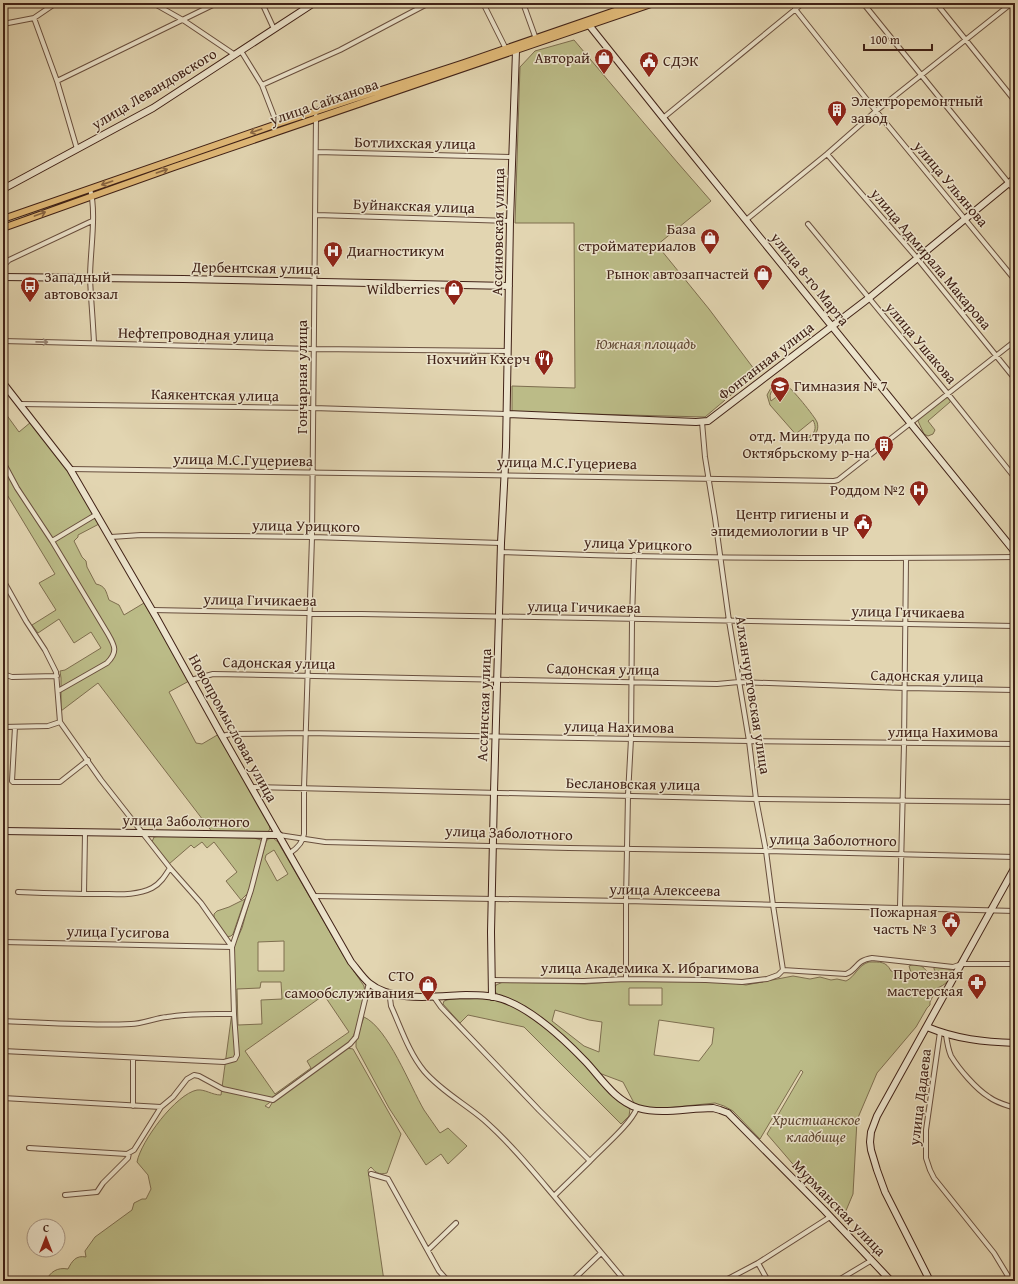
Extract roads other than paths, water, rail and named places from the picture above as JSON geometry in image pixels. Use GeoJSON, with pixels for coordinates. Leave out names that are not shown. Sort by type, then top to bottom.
{"type":"FeatureCollection","features":[{"type":"Feature","properties":{"kind":"main road","name":"улица Сайханова"},"geometry":{"type":"LineString","coordinates":[[588,23],[638,3]]}},
{"type":"Feature","properties":{"kind":"main road","name":"улица Сайханова"},"geometry":{"type":"LineString","coordinates":[[3,228],[316,115],[588,23],[654,3]]}},
{"type":"Feature","properties":{"kind":"main road","name":"улица Сайханова"},"geometry":{"type":"LineString","coordinates":[[507,51],[516,51],[537,40]]}},
{"type":"Feature","properties":{"kind":"main road","name":"улица Сайханова"},"geometry":{"type":"LineString","coordinates":[[3,219],[278,124],[316,115]]}},
{"type":"Feature","properties":{"kind":"street"},"geometry":{"type":"LineString","coordinates":[[3,24],[34,18],[56,3]]}},
{"type":"Feature","properties":{"kind":"street"},"geometry":{"type":"LineString","coordinates":[[153,3],[238,53],[262,86],[278,124]]}},
{"type":"Feature","properties":{"kind":"street"},"geometry":{"type":"LineString","coordinates":[[57,81],[217,3]]}},
{"type":"Feature","properties":{"kind":"street"},"geometry":{"type":"LineString","coordinates":[[262,3],[274,29]]}},
{"type":"Feature","properties":{"kind":"street","name":"улица Левандовского"},"geometry":{"type":"LineString","coordinates":[[3,189],[153,108],[314,3]]}},
{"type":"Feature","properties":{"kind":"street"},"geometry":{"type":"LineString","coordinates":[[262,86],[340,50],[429,3]]}},
{"type":"Feature","properties":{"kind":"street"},"geometry":{"type":"LineString","coordinates":[[483,3],[507,51]]}},
{"type":"Feature","properties":{"kind":"street"},"geometry":{"type":"LineString","coordinates":[[523,3],[537,40]]}},
{"type":"Feature","properties":{"kind":"street"},"geometry":{"type":"LineString","coordinates":[[664,118],[802,3]]}},
{"type":"Feature","properties":{"kind":"street"},"geometry":{"type":"LineString","coordinates":[[863,3],[1015,191]]}},
{"type":"Feature","properties":{"kind":"street"},"geometry":{"type":"LineString","coordinates":[[936,3],[1015,101]]}},
{"type":"Feature","properties":{"kind":"street"},"geometry":{"type":"LineString","coordinates":[[746,220],[827,154],[876,111],[1014,4]]}},
{"type":"Feature","properties":{"kind":"street","name":"улица Ульянова"},"geometry":{"type":"LineString","coordinates":[[795,9],[876,111],[1015,280]]}},
{"type":"Feature","properties":{"kind":"street"},"geometry":{"type":"LineString","coordinates":[[34,18],[57,81],[77,149]]}},
{"type":"Feature","properties":{"kind":"street","name":"улица 8-го Марта"},"geometry":{"type":"LineString","coordinates":[[588,23],[831,326],[1015,552]]}},
{"type":"Feature","properties":{"kind":"street","name":"Ассиновская улица"},"geometry":{"type":"LineString","coordinates":[[506,414],[510,221],[516,51]]}},
{"type":"Feature","properties":{"kind":"street","name":"Гончарная улица"},"geometry":{"type":"LineString","coordinates":[[303,838],[312,537],[314,282],[317,152],[316,115]]}},
{"type":"Feature","properties":{"kind":"street","name":"Ботлихская улица"},"geometry":{"type":"LineString","coordinates":[[317,152],[513,157]]}},
{"type":"Feature","properties":{"kind":"street","name":"улица Адмирала Макарова"},"geometry":{"type":"LineString","coordinates":[[827,154],[917,258],[1015,379]]}},
{"type":"Feature","properties":{"kind":"street","name":"Фонтанная улица"},"geometry":{"type":"LineString","coordinates":[[506,414],[702,422],[712,419],[868,298],[1015,178]]}},
{"type":"Feature","properties":{"kind":"street"},"geometry":{"type":"LineString","coordinates":[[90,188],[92,195],[90,278],[94,343]]}},
{"type":"Feature","properties":{"kind":"street","name":"Буйнакская улица"},"geometry":{"type":"LineString","coordinates":[[316,215],[510,221]]}},
{"type":"Feature","properties":{"kind":"street"},"geometry":{"type":"LineString","coordinates":[[3,266],[9,260],[92,221]]}},
{"type":"Feature","properties":{"kind":"street","name":"улица Ушакова"},"geometry":{"type":"LineString","coordinates":[[808,224],[1015,478]]}},
{"type":"Feature","properties":{"kind":"street","name":"Дербентская улица"},"geometry":{"type":"LineString","coordinates":[[3,277],[509,286]]}},
{"type":"Feature","properties":{"kind":"street","name":"Нефтепроводная улица"},"geometry":{"type":"LineString","coordinates":[[3,341],[314,349],[508,351]]}},
{"type":"Feature","properties":{"kind":"street","name":"улица М.С.Гуцериева"},"geometry":{"type":"LineString","coordinates":[[70,469],[313,474],[838,480],[1015,341]]}},
{"type":"Feature","properties":{"kind":"street","name":"Новопромысловая улица"},"geometry":{"type":"LineString","coordinates":[[3,383],[70,469],[111,537],[351,962],[370,983],[381,990],[391,993],[416,996],[483,995],[492,997]]}},
{"type":"Feature","properties":{"kind":"street","name":"Каякентская улица"},"geometry":{"type":"LineString","coordinates":[[20,404],[313,408],[506,414]]}},
{"type":"Feature","properties":{"kind":"street","name":"Ассинская улица"},"geometry":{"type":"LineString","coordinates":[[492,997],[494,792],[506,414]]}},
{"type":"Feature","properties":{"kind":"street","name":"Алханчуртовская улица"},"geometry":{"type":"LineString","coordinates":[[702,422],[708,478],[729,621],[749,742],[756,799],[766,851],[783,970]]}},
{"type":"Feature","properties":{"kind":"street"},"geometry":{"type":"LineString","coordinates":[[3,462],[17,488],[52,541],[112,640],[114,652],[113,657],[102,667],[58,690]]}},
{"type":"Feature","properties":{"kind":"street"},"geometry":{"type":"LineString","coordinates":[[52,541],[97,514]]}},
{"type":"Feature","properties":{"kind":"street","name":"улица Урицкого"},"geometry":{"type":"LineString","coordinates":[[111,537],[141,535],[312,537],[501,543]]}},
{"type":"Feature","properties":{"kind":"street","name":"улица Урицкого"},"geometry":{"type":"LineString","coordinates":[[501,552],[720,558],[1015,558]]}},
{"type":"Feature","properties":{"kind":"street"},"geometry":{"type":"LineString","coordinates":[[626,979],[628,795],[631,739],[634,555]]}},
{"type":"Feature","properties":{"kind":"street"},"geometry":{"type":"LineString","coordinates":[[900,907],[905,688],[906,559]]}},
{"type":"Feature","properties":{"kind":"street"},"geometry":{"type":"LineString","coordinates":[[3,580],[52,663],[57,676],[60,722],[101,780],[170,868],[201,903],[232,947]]}},
{"type":"Feature","properties":{"kind":"street","name":"улица Гичикаева"},"geometry":{"type":"LineString","coordinates":[[152,610],[1015,626]]}},
{"type":"Feature","properties":{"kind":"street"},"geometry":{"type":"LineString","coordinates":[[3,674],[12,677],[57,676]]}},
{"type":"Feature","properties":{"kind":"street","name":"Садонская улица"},"geometry":{"type":"LineString","coordinates":[[191,680],[212,674],[717,684],[739,682],[1015,690]]}},
{"type":"Feature","properties":{"kind":"street"},"geometry":{"type":"LineString","coordinates":[[3,727],[48,726],[60,722]]}},
{"type":"Feature","properties":{"kind":"street"},"geometry":{"type":"LineString","coordinates":[[15,727],[13,782],[60,782],[88,760]]}},
{"type":"Feature","properties":{"kind":"street","name":"улица Нахимова"},"geometry":{"type":"LineString","coordinates":[[222,736],[231,734],[306,732],[749,742],[1015,744]]}},
{"type":"Feature","properties":{"kind":"street","name":"Беслановская улица"},"geometry":{"type":"LineString","coordinates":[[251,787],[756,799],[1015,802]]}},
{"type":"Feature","properties":{"kind":"street","name":"улица Заболотного"},"geometry":{"type":"LineString","coordinates":[[3,831],[85,833],[141,832],[265,836],[279,835],[325,842],[1015,856]]}},
{"type":"Feature","properties":{"kind":"street"},"geometry":{"type":"LineString","coordinates":[[84,894],[85,833]]}},
{"type":"Feature","properties":{"kind":"street"},"geometry":{"type":"LineString","coordinates":[[3,1051],[209,1061],[232,1061],[236,1058],[232,947],[251,890],[265,836]]}},
{"type":"Feature","properties":{"kind":"street"},"geometry":{"type":"LineString","coordinates":[[290,854],[303,838]]}},
{"type":"Feature","properties":{"kind":"street"},"geometry":{"type":"LineString","coordinates":[[930,1281],[885,1192],[875,1166],[870,1142],[871,1132],[877,1116],[1015,867]]}},
{"type":"Feature","properties":{"kind":"street"},"geometry":{"type":"LineString","coordinates":[[18,892],[134,894],[153,888],[170,868]]}},
{"type":"Feature","properties":{"kind":"street","name":"улица Алексеева"},"geometry":{"type":"LineString","coordinates":[[314,896],[626,901],[1015,911]]}},
{"type":"Feature","properties":{"kind":"street","name":"улица Гусигова"},"geometry":{"type":"LineString","coordinates":[[3,942],[232,947]]}},
{"type":"Feature","properties":{"kind":"street"},"geometry":{"type":"LineString","coordinates":[[783,970],[846,974],[851,972],[863,960],[872,958],[953,967],[962,964],[1015,964]]}},
{"type":"Feature","properties":{"kind":"street","name":"улица Академика Х. Ибрагимова"},"geometry":{"type":"LineString","coordinates":[[492,980],[584,981],[626,979],[742,982],[767,979],[778,975],[783,970]]}},
{"type":"Feature","properties":{"kind":"street"},"geometry":{"type":"LineString","coordinates":[[29,1148],[127,1154],[134,1150],[161,1107],[174,1098],[187,1078],[194,1075],[199,1076],[223,1089],[273,1100],[350,1044],[356,1037],[370,983]]}},
{"type":"Feature","properties":{"kind":"street"},"geometry":{"type":"LineString","coordinates":[[391,993],[391,1006],[418,1063],[457,1100],[474,1111],[491,1126],[516,1151],[625,1281]]}},
{"type":"Feature","properties":{"kind":"street"},"geometry":{"type":"LineString","coordinates":[[434,996],[441,1007],[590,1161]]}},
{"type":"Feature","properties":{"kind":"street","name":"Мурманская улица"},"geometry":{"type":"LineString","coordinates":[[492,997],[502,999],[516,1005],[541,1021],[586,1062],[614,1093],[624,1101],[637,1108],[658,1111],[713,1108],[728,1113],[891,1281]]}},
{"type":"Feature","properties":{"kind":"street"},"geometry":{"type":"LineString","coordinates":[[3,1021],[132,1024],[184,1014],[234,1014]]}},
{"type":"Feature","properties":{"kind":"street"},"geometry":{"type":"LineString","coordinates":[[927,1027],[943,1034],[977,1040],[1015,1043]]}},
{"type":"Feature","properties":{"kind":"street"},"geometry":{"type":"LineString","coordinates":[[943,1034],[951,1056],[978,1088],[994,1100],[1015,1108]]}},
{"type":"Feature","properties":{"kind":"street","name":"улица Дадаева"},"geometry":{"type":"LineString","coordinates":[[943,1034],[926,1130],[925,1144],[927,1164],[934,1178],[994,1253],[1011,1281]]}},
{"type":"Feature","properties":{"kind":"street"},"geometry":{"type":"LineString","coordinates":[[133,1058],[133,1106]]}},
{"type":"Feature","properties":{"kind":"street"},"geometry":{"type":"LineString","coordinates":[[3,1098],[161,1107]]}},
{"type":"Feature","properties":{"kind":"street"},"geometry":{"type":"LineString","coordinates":[[554,1196],[628,1122],[637,1108]]}},
{"type":"Feature","properties":{"kind":"street"},"geometry":{"type":"LineString","coordinates":[[66,1195],[97,1192],[128,1158],[129,1153]]}},
{"type":"Feature","properties":{"kind":"street"},"geometry":{"type":"LineString","coordinates":[[371,1174],[388,1179],[439,1271],[448,1281]]}},
{"type":"Feature","properties":{"kind":"street"},"geometry":{"type":"LineString","coordinates":[[724,1281],[758,1263],[830,1217]]}},
{"type":"Feature","properties":{"kind":"street"},"geometry":{"type":"LineString","coordinates":[[428,1250],[456,1223]]}},
{"type":"Feature","properties":{"kind":"street"},"geometry":{"type":"LineString","coordinates":[[572,1281],[601,1253]]}},
{"type":"Feature","properties":{"kind":"street"},"geometry":{"type":"LineString","coordinates":[[837,1281],[872,1260]]}},
{"type":"Feature","properties":{"kind":"street"},"geometry":{"type":"LineString","coordinates":[[758,1263],[768,1281]]}},
{"type":"Feature","properties":{"kind":"place","name":"Авторай"},"geometry":{"type":"Point","coordinates":[604,75]}},
{"type":"Feature","properties":{"kind":"place","name":"СДЭК"},"geometry":{"type":"Point","coordinates":[649,78]}},
{"type":"Feature","properties":{"kind":"place","name":"Электроремонтный завод"},"geometry":{"type":"Point","coordinates":[837,127]}},
{"type":"Feature","properties":{"kind":"place","name":"База стройматериалов"},"geometry":{"type":"Point","coordinates":[710,255]}},
{"type":"Feature","properties":{"kind":"place","name":"Диагностикум"},"geometry":{"type":"Point","coordinates":[333,268]}},
{"type":"Feature","properties":{"kind":"place","name":"Рынок автозапчастей"},"geometry":{"type":"Point","coordinates":[763,291]}},
{"type":"Feature","properties":{"kind":"place","name":"Западный автовокзал"},"geometry":{"type":"Point","coordinates":[30,303]}},
{"type":"Feature","properties":{"kind":"place","name":"Wildberries"},"geometry":{"type":"Point","coordinates":[454,306]}},
{"type":"Feature","properties":{"kind":"place","name":"Нохчийн Кхерч"},"geometry":{"type":"Point","coordinates":[544,376]}},
{"type":"Feature","properties":{"kind":"place","name":"Гимназия № 7"},"geometry":{"type":"Point","coordinates":[780,403]}},
{"type":"Feature","properties":{"kind":"place","name":"отд. Мин.труда по Октябрьскому р-на"},"geometry":{"type":"Point","coordinates":[884,462]}},
{"type":"Feature","properties":{"kind":"place","name":"Роддом №2"},"geometry":{"type":"Point","coordinates":[919,507]}},
{"type":"Feature","properties":{"kind":"place","name":"Центр гигиены и эпидемиологии в ЧР"},"geometry":{"type":"Point","coordinates":[863,540]}},
{"type":"Feature","properties":{"kind":"place","name":"Пожарная часть № 3"},"geometry":{"type":"Point","coordinates":[951,938]}},
{"type":"Feature","properties":{"kind":"place","name":"Протезная мастерская"},"geometry":{"type":"Point","coordinates":[977,1000]}},
{"type":"Feature","properties":{"kind":"place","name":"СТО самообслуживания"},"geometry":{"type":"Point","coordinates":[428,1002]}},
{"type":"Feature","properties":{"kind":"park label","name":"Южная площадь"},"geometry":{"type":"Point","coordinates":[646,344]}},
{"type":"Feature","properties":{"kind":"park label","name":"Христианское кладбище"},"geometry":{"type":"Point","coordinates":[816,1128]}}]}
